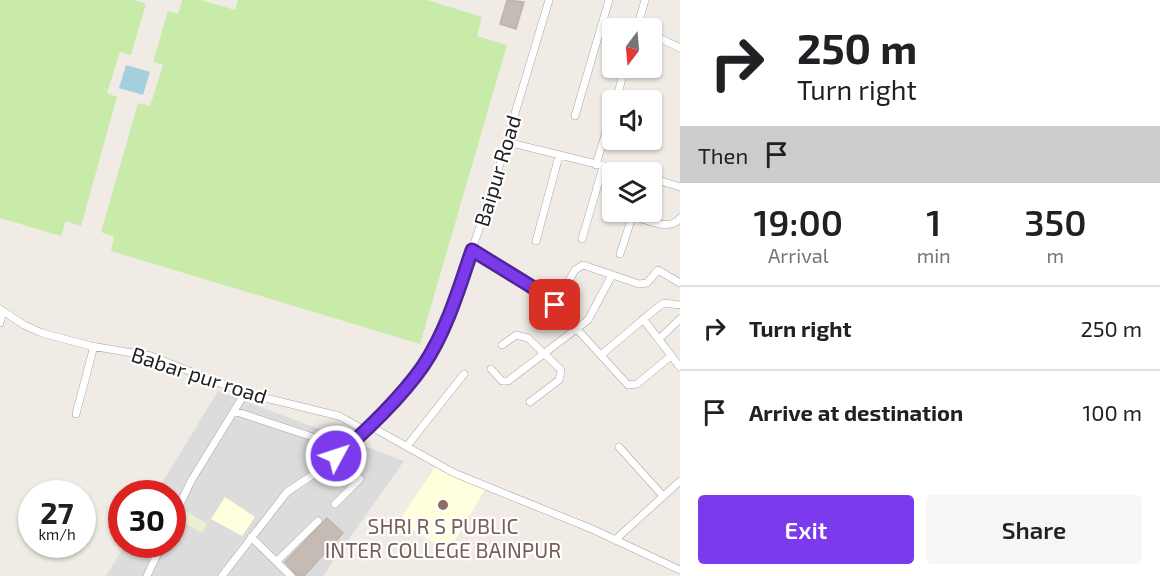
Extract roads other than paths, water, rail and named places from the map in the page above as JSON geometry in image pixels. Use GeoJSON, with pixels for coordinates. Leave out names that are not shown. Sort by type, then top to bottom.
{"type":"FeatureCollection","features":[{"type":"Feature","properties":{"kind":"street","name":"Baipur Road"},"geometry":{"type":"LineString","coordinates":[[222,576],[287,492],[336,456],[368,428],[428,358],[449,314],[472,250],[549,0]]}},
{"type":"Feature","properties":{"kind":"street"},"geometry":{"type":"LineString","coordinates":[[575,116],[609,0]]}},
{"type":"Feature","properties":{"kind":"street"},"geometry":{"type":"LineString","coordinates":[[640,18],[645,0]]}},
{"type":"Feature","properties":{"kind":"street"},"geometry":{"type":"LineString","coordinates":[[662,39],[680,48]]}},
{"type":"Feature","properties":{"kind":"street"},"geometry":{"type":"LineString","coordinates":[[507,142],[600,166]]}},
{"type":"Feature","properties":{"kind":"street"},"geometry":{"type":"LineString","coordinates":[[582,239],[604,150]]}},
{"type":"Feature","properties":{"kind":"street"},"geometry":{"type":"LineString","coordinates":[[536,241],[559,156]]}},
{"type":"Feature","properties":{"kind":"street"},"geometry":{"type":"LineString","coordinates":[[662,181],[680,187]]}},
{"type":"Feature","properties":{"kind":"street"},"geometry":{"type":"LineString","coordinates":[[656,222],[668,226],[676,223],[680,218]]}},
{"type":"Feature","properties":{"kind":"street"},"geometry":{"type":"LineString","coordinates":[[620,254],[630,222]]}},
{"type":"Feature","properties":{"kind":"street"},"geometry":{"type":"LineString","coordinates":[[472,250],[537,290],[555,305],[625,382],[633,386],[671,356]]}},
{"type":"Feature","properties":{"kind":"street"},"geometry":{"type":"LineString","coordinates":[[555,305],[578,266],[589,265],[643,284],[656,270],[660,270],[680,283]]}},
{"type":"Feature","properties":{"kind":"street"},"geometry":{"type":"LineString","coordinates":[[491,369],[505,382],[588,320],[612,275]]}},
{"type":"Feature","properties":{"kind":"street"},"geometry":{"type":"LineString","coordinates":[[601,355],[663,303],[680,305]]}},
{"type":"Feature","properties":{"kind":"street"},"geometry":{"type":"LineString","coordinates":[[0,323],[2,310]]}},
{"type":"Feature","properties":{"kind":"street","name":"Babar pur road"},"geometry":{"type":"LineString","coordinates":[[2,310],[42,333],[94,346],[151,356],[245,393],[328,412],[407,446],[454,473],[615,540],[680,570]]}},
{"type":"Feature","properties":{"kind":"street"},"geometry":{"type":"LineString","coordinates":[[643,319],[680,367]]}},
{"type":"Feature","properties":{"kind":"street"},"geometry":{"type":"LineString","coordinates":[[659,339],[680,319]]}},
{"type":"Feature","properties":{"kind":"street"},"geometry":{"type":"LineString","coordinates":[[502,345],[516,335],[521,335],[545,352],[561,370],[561,376],[530,402]]}},
{"type":"Feature","properties":{"kind":"street"},"geometry":{"type":"LineString","coordinates":[[76,414],[94,346]]}},
{"type":"Feature","properties":{"kind":"street"},"geometry":{"type":"LineString","coordinates":[[407,446],[464,374]]}},
{"type":"Feature","properties":{"kind":"street"},"geometry":{"type":"LineString","coordinates":[[186,492],[245,393]]}},
{"type":"Feature","properties":{"kind":"street"},"geometry":{"type":"LineString","coordinates":[[234,411],[346,448]]}},
{"type":"Feature","properties":{"kind":"street"},"geometry":{"type":"LineString","coordinates":[[619,447],[663,496]]}},
{"type":"Feature","properties":{"kind":"street"},"geometry":{"type":"LineString","coordinates":[[335,504],[360,479],[336,456]]}},
{"type":"Feature","properties":{"kind":"street"},"geometry":{"type":"LineString","coordinates":[[615,540],[680,481]]}},
{"type":"Feature","properties":{"kind":"street"},"geometry":{"type":"LineString","coordinates":[[277,561],[318,520]]}},
{"type":"Feature","properties":{"kind":"street"},"geometry":{"type":"LineString","coordinates":[[252,537],[291,576]]}},
{"type":"Feature","properties":{"kind":"street"},"geometry":{"type":"LineString","coordinates":[[147,576],[155,558]]}},
{"type":"Feature","properties":{"kind":"water"},"geometry":{"type":"Polygon","coordinates":[[[126,65],[150,72],[143,95],[119,88],[126,65]]]}},
{"type":"Feature","properties":{"kind":"place","name":"SHRI R S PUBLIC INTER COLLEGE BAINPUR"},"geometry":{"type":"Point","coordinates":[443,505]}}]}
